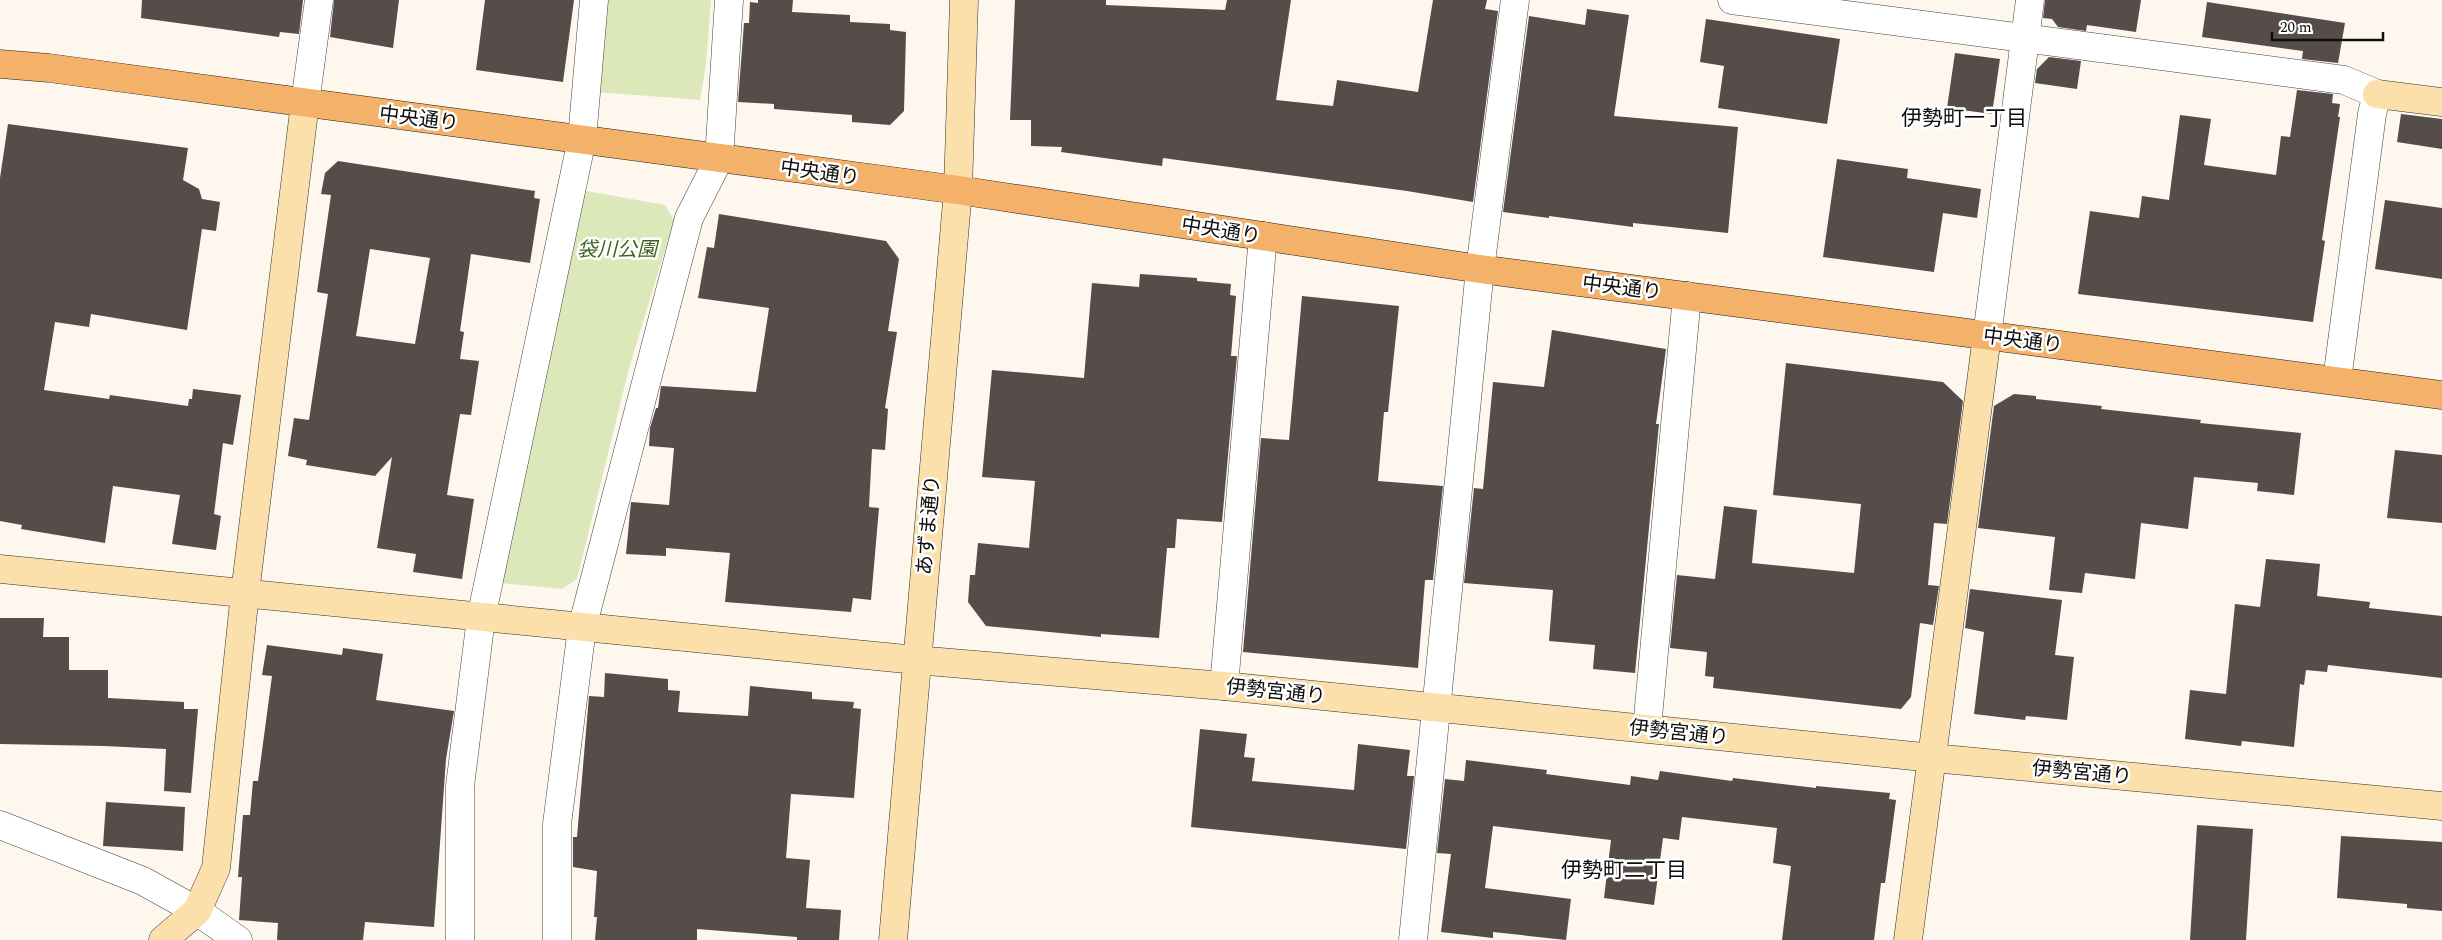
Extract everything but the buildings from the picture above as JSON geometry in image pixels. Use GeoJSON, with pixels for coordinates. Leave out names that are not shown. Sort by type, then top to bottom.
{"type":"FeatureCollection","features":[{"type":"Feature","properties":{"kind":"main road","name":"中央通り"},"geometry":{"type":"LineString","coordinates":[[0,64],[49,68],[958,190],[1480,269],[2442,395]]}},
{"type":"Feature","properties":{"kind":"street"},"geometry":{"type":"LineString","coordinates":[[163,940],[197,911],[216,868],[245,593],[319,0]]}},
{"type":"Feature","properties":{"kind":"street"},"geometry":{"type":"LineString","coordinates":[[460,940],[460,786],[481,618],[582,139],[594,0]]}},
{"type":"Feature","properties":{"kind":"street"},"geometry":{"type":"LineString","coordinates":[[557,940],[557,824],[582,628],[689,218],[720,159],[729,0]]}},
{"type":"Feature","properties":{"kind":"street","name":"あずま通り"},"geometry":{"type":"LineString","coordinates":[[893,940],[958,190],[959,110],[964,0]]}},
{"type":"Feature","properties":{"kind":"street"},"geometry":{"type":"LineString","coordinates":[[1413,940],[1480,269],[1516,0]]}},
{"type":"Feature","properties":{"kind":"street"},"geometry":{"type":"LineString","coordinates":[[1732,0],[2344,80],[2377,94],[2442,102]]}},
{"type":"Feature","properties":{"kind":"street"},"geometry":{"type":"LineString","coordinates":[[1908,940],[2030,0]]}},
{"type":"Feature","properties":{"kind":"street"},"geometry":{"type":"LineString","coordinates":[[2337,380],[2372,114],[2377,94]]}},
{"type":"Feature","properties":{"kind":"street"},"geometry":{"type":"LineString","coordinates":[[1224,686],[1263,236]]}},
{"type":"Feature","properties":{"kind":"street"},"geometry":{"type":"LineString","coordinates":[[1647,728],[1687,296]]}},
{"type":"Feature","properties":{"kind":"street","name":"伊勢宮通り"},"geometry":{"type":"LineString","coordinates":[[0,570],[916,660],[1224,686],[1933,758],[2442,806]]}},
{"type":"Feature","properties":{"kind":"street"},"geometry":{"type":"LineString","coordinates":[[0,825],[143,881],[197,911],[238,940]]}},
{"type":"Feature","properties":{"kind":"green space"},"geometry":{"type":"Polygon","coordinates":[[[606,0],[711,0],[706,64],[700,100],[597,92],[606,0]]]}},
{"type":"Feature","properties":{"kind":"green space","name":"袋川公園"},"geometry":{"type":"Polygon","coordinates":[[[581,190],[665,205],[674,220],[629,368],[577,579],[562,589],[501,583],[581,190]]]}},
{"type":"Feature","properties":{"kind":"district","name":"伊勢町一丁目"},"geometry":{"type":"Point","coordinates":[1964,118]}},
{"type":"Feature","properties":{"kind":"district","name":"伊勢町二丁目"},"geometry":{"type":"Point","coordinates":[1624,870]}}]}
